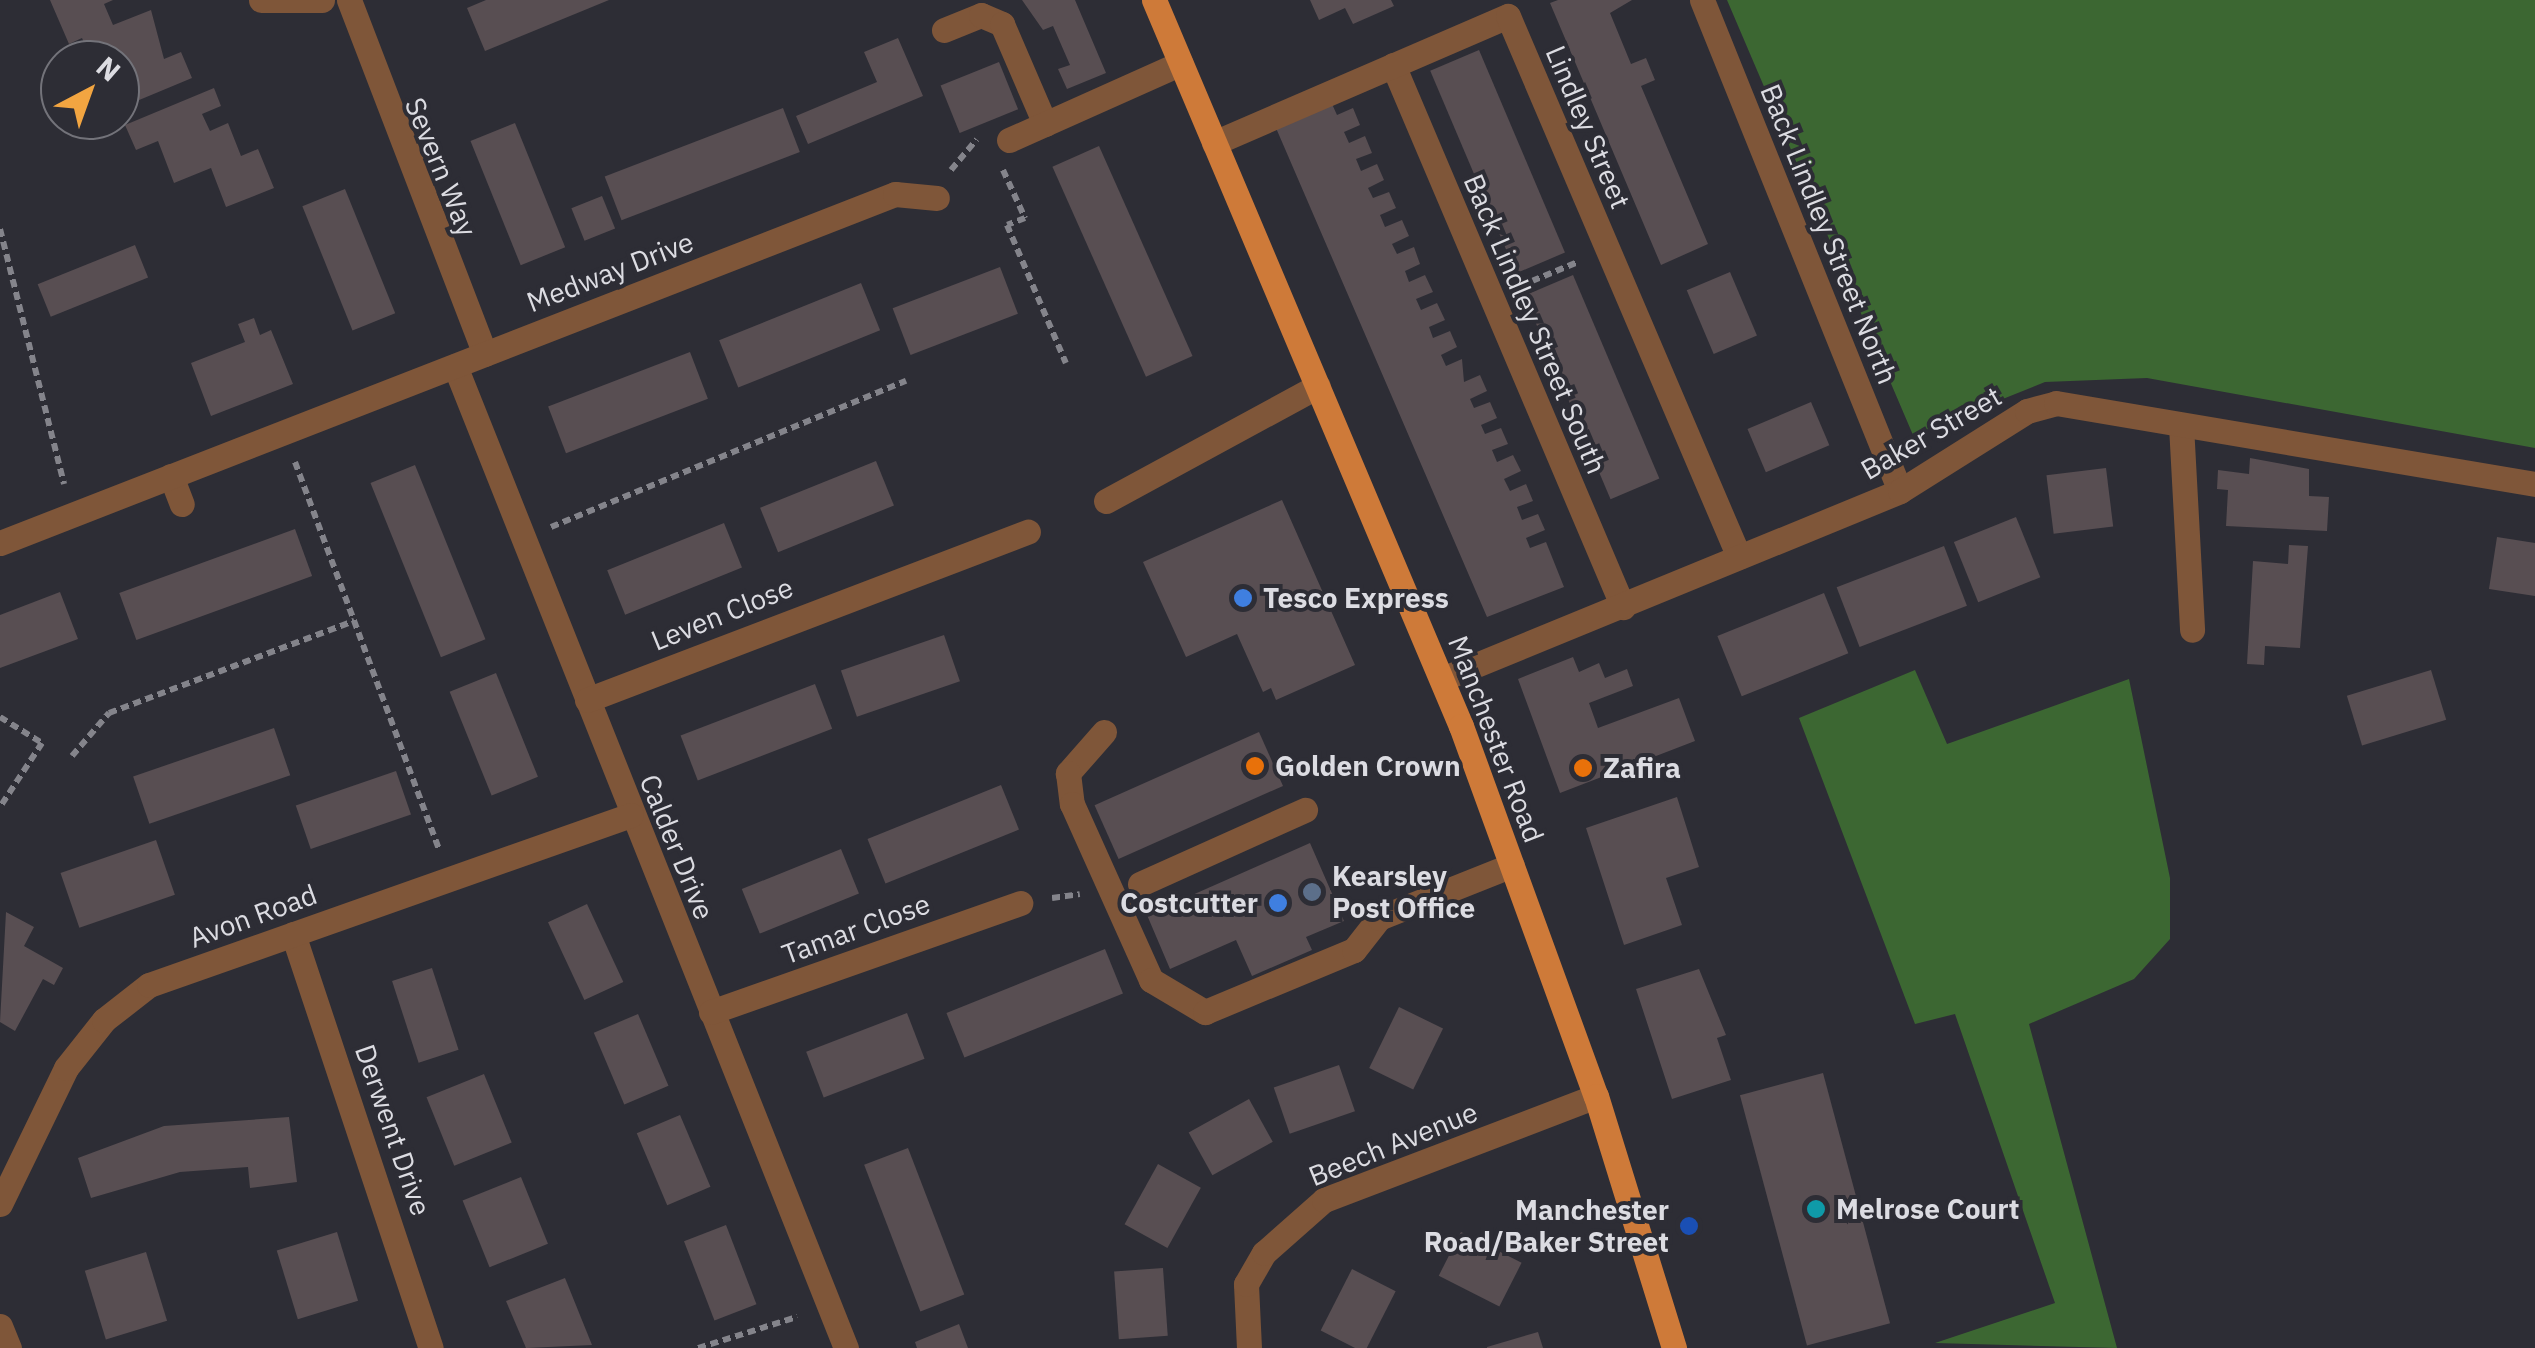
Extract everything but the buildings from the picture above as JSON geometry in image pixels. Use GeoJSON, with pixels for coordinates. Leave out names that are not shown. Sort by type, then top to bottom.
{"type":"FeatureCollection","features":[{"type":"Feature","properties":{"kind":"main road","name":"Manchester Road"},"geometry":{"type":"LineString","coordinates":[[1154,0],[1442,679],[1596,1096],[1674,1348]]}},
{"type":"Feature","properties":{"kind":"street"},"geometry":{"type":"LineString","coordinates":[[261,0],[322,0]]}},
{"type":"Feature","properties":{"kind":"street","name":"Severn Way"},"geometry":{"type":"LineString","coordinates":[[349,0],[484,354]]}},
{"type":"Feature","properties":{"kind":"street","name":"Back Lindley Street North"},"geometry":{"type":"LineString","coordinates":[[1702,0],[1900,492]]}},
{"type":"Feature","properties":{"kind":"street"},"geometry":{"type":"LineString","coordinates":[[944,30],[981,15],[1002,24],[1044,124]]}},
{"type":"Feature","properties":{"kind":"street","name":"Lindley Street"},"geometry":{"type":"LineString","coordinates":[[1214,142],[1508,16],[1738,558]]}},
{"type":"Feature","properties":{"kind":"street"},"geometry":{"type":"LineString","coordinates":[[1009,140],[1182,63]]}},
{"type":"Feature","properties":{"kind":"street","name":"Back Lindley Street South"},"geometry":{"type":"LineString","coordinates":[[1392,66],[1622,607]]}},
{"type":"Feature","properties":{"kind":"street","name":"Medway Drive"},"geometry":{"type":"LineString","coordinates":[[0,543],[895,194],[937,198]]}},
{"type":"Feature","properties":{"kind":"street","name":"Calder Drive"},"geometry":{"type":"LineString","coordinates":[[455,366],[631,815],[836,1305],[846,1348]]}},
{"type":"Feature","properties":{"kind":"street"},"geometry":{"type":"LineString","coordinates":[[1106,501],[1318,386]]}},
{"type":"Feature","properties":{"kind":"street","name":"Baker Street"},"geometry":{"type":"LineString","coordinates":[[1442,679],[1900,492],[2026,411],[2056,403],[2535,484]]}},
{"type":"Feature","properties":{"kind":"street"},"geometry":{"type":"LineString","coordinates":[[2180,425],[2192,630]]}},
{"type":"Feature","properties":{"kind":"street"},"geometry":{"type":"LineString","coordinates":[[171,476],[182,504]]}},
{"type":"Feature","properties":{"kind":"street","name":"Leven Close"},"geometry":{"type":"LineString","coordinates":[[587,700],[880,584],[1028,532]]}},
{"type":"Feature","properties":{"kind":"street"},"geometry":{"type":"LineString","coordinates":[[1104,732],[1068,773],[1072,804],[1151,980],[1205,1012],[1354,950],[1379,918],[1512,864]]}},
{"type":"Feature","properties":{"kind":"street"},"geometry":{"type":"LineString","coordinates":[[1140,884],[1305,810]]}},
{"type":"Feature","properties":{"kind":"street","name":"Avon Road"},"geometry":{"type":"LineString","coordinates":[[0,1204],[66,1068],[104,1020],[149,985],[631,815]]}},
{"type":"Feature","properties":{"kind":"street","name":"Tamar Close"},"geometry":{"type":"LineString","coordinates":[[712,1012],[1020,902]]}},
{"type":"Feature","properties":{"kind":"street","name":"Derwent Drive"},"geometry":{"type":"LineString","coordinates":[[293,934],[430,1348]]}},
{"type":"Feature","properties":{"kind":"street","name":"Beech Avenue"},"geometry":{"type":"LineString","coordinates":[[1249,1348],[1246,1284],[1264,1253],[1324,1200],[1596,1096]]}},
{"type":"Feature","properties":{"kind":"street"},"geometry":{"type":"LineString","coordinates":[[0,1326],[9,1348]]}},
{"type":"Feature","properties":{"kind":"path"},"geometry":{"type":"LineString","coordinates":[[937,198],[964,145],[990,133],[1009,140],[999,160],[1025,218],[1007,226],[1066,363]]}},
{"type":"Feature","properties":{"kind":"path"},"geometry":{"type":"LineString","coordinates":[[0,229],[71,515]]}},
{"type":"Feature","properties":{"kind":"path"},"geometry":{"type":"LineString","coordinates":[[1492,299],[1607,249]]}},
{"type":"Feature","properties":{"kind":"path"},"geometry":{"type":"LineString","coordinates":[[523,539],[906,381]]}},
{"type":"Feature","properties":{"kind":"path"},"geometry":{"type":"LineString","coordinates":[[284,433],[450,879]]}},
{"type":"Feature","properties":{"kind":"path"},"geometry":{"type":"LineString","coordinates":[[72,756],[110,713],[354,620]]}},
{"type":"Feature","properties":{"kind":"path"},"geometry":{"type":"LineString","coordinates":[[0,717],[42,743],[0,807]]}},
{"type":"Feature","properties":{"kind":"path"},"geometry":{"type":"LineString","coordinates":[[698,1348],[836,1305]]}},
{"type":"Feature","properties":{"kind":"green space"},"geometry":{"type":"Polygon","coordinates":[[[1727,0],[2535,0],[2535,448],[2147,378],[2045,382],[1913,435],[1727,0]]]}},
{"type":"Feature","properties":{"kind":"green space"},"geometry":{"type":"Polygon","coordinates":[[[1915,670],[1947,744],[2129,679],[2170,878],[2170,939],[2134,979],[2029,1024],[2117,1348],[1935,1343],[2055,1303],[1955,1014],[1915,1024],[1799,718],[1915,670]]]}},
{"type":"Feature","properties":{"kind":"place","name":"Tesco Express"},"geometry":{"type":"Point","coordinates":[1243,598]}},
{"type":"Feature","properties":{"kind":"place","name":"Golden Crown"},"geometry":{"type":"Point","coordinates":[1255,766]}},
{"type":"Feature","properties":{"kind":"place","name":"Zafira"},"geometry":{"type":"Point","coordinates":[1583,768]}},
{"type":"Feature","properties":{"kind":"place","name":"Kearsley Post Office"},"geometry":{"type":"Point","coordinates":[1312,892]}},
{"type":"Feature","properties":{"kind":"place","name":"Costcutter"},"geometry":{"type":"Point","coordinates":[1278,903]}},
{"type":"Feature","properties":{"kind":"place","name":"Melrose Court"},"geometry":{"type":"Point","coordinates":[1816,1209]}},
{"type":"Feature","properties":{"kind":"place","name":"Manchester Road/Baker Street"},"geometry":{"type":"Point","coordinates":[1689,1226]}}]}
